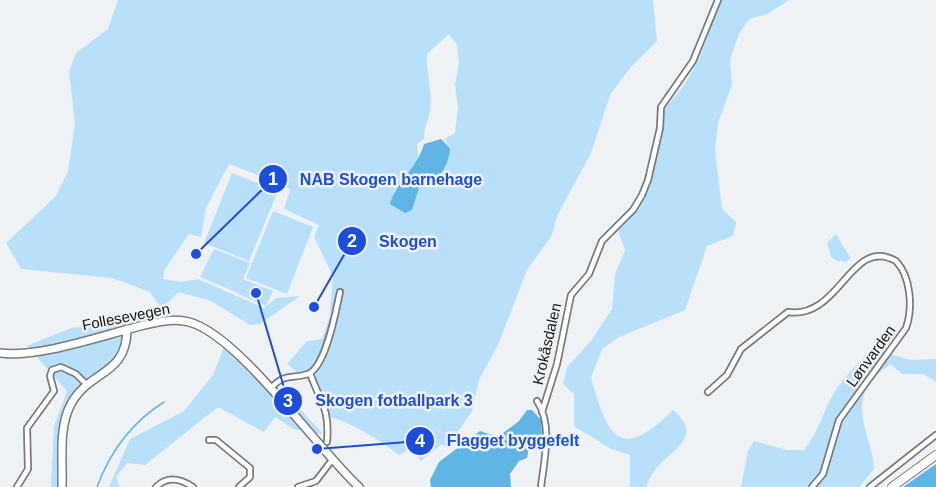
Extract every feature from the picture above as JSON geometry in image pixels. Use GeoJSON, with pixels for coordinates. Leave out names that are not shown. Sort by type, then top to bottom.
{"type":"FeatureCollection","features":[{"type":"Feature","properties":{"kind":"main road","name":"Follesevegen"},"geometry":{"type":"LineString","coordinates":[[0,353],[34,352],[167,320],[195,324],[225,345],[270,389],[332,460],[359,487]]}},
{"type":"Feature","properties":{"kind":"main road"},"geometry":{"type":"LineString","coordinates":[[62,487],[65,419],[74,400],[87,385],[117,364],[124,347],[127,329]]}},
{"type":"Feature","properties":{"kind":"main road"},"geometry":{"type":"LineString","coordinates":[[119,331],[124,347]]}},
{"type":"Feature","properties":{"kind":"main road"},"geometry":{"type":"LineString","coordinates":[[892,487],[936,455]]}},
{"type":"Feature","properties":{"kind":"street","name":"Krokåsdalen"},"geometry":{"type":"LineString","coordinates":[[542,412],[558,364],[571,295],[589,274],[598,248],[608,232],[633,210],[642,195],[648,180],[660,128],[662,107],[693,61],[718,0]]}},
{"type":"Feature","properties":{"kind":"street","name":"Lønvarden"},"geometry":{"type":"LineString","coordinates":[[708,392],[727,375],[741,349],[788,312],[804,313],[818,306],[835,293],[848,273],[859,263],[880,258],[896,261],[908,290],[909,322],[898,342],[839,420],[823,474],[812,487]]}},
{"type":"Feature","properties":{"kind":"street"},"geometry":{"type":"LineString","coordinates":[[270,389],[282,377],[309,373],[319,366],[340,292]]}},
{"type":"Feature","properties":{"kind":"street"},"geometry":{"type":"LineString","coordinates":[[17,487],[28,469],[27,428],[54,391],[50,376],[52,370],[58,366],[72,371],[87,385]]}},
{"type":"Feature","properties":{"kind":"street"},"geometry":{"type":"LineString","coordinates":[[309,373],[325,404],[328,425],[327,442]]}},
{"type":"Feature","properties":{"kind":"street","name":"Krokåsdalen"},"geometry":{"type":"LineString","coordinates":[[537,401],[542,412],[546,443],[541,487]]}},
{"type":"Feature","properties":{"kind":"street"},"geometry":{"type":"LineString","coordinates":[[870,487],[936,435]]}},
{"type":"Feature","properties":{"kind":"street"},"geometry":{"type":"LineString","coordinates":[[209,440],[216,440],[250,468],[250,477],[239,487]]}},
{"type":"Feature","properties":{"kind":"street"},"geometry":{"type":"LineString","coordinates":[[298,487],[316,481],[332,460]]}},
{"type":"Feature","properties":{"kind":"street"},"geometry":{"type":"LineString","coordinates":[[156,487],[165,480],[173,479],[193,487]]}},
{"type":"Feature","properties":{"kind":"shaded area"},"geometry":{"type":"Polygon","coordinates":[[[118,0],[653,0],[657,41],[630,68],[610,95],[591,153],[557,216],[552,235],[527,270],[498,345],[479,380],[472,411],[447,448],[442,444],[421,461],[409,449],[399,455],[365,432],[327,416],[312,384],[287,364],[307,341],[322,339],[330,316],[333,276],[314,237],[319,225],[284,209],[290,190],[285,185],[229,164],[206,208],[201,237],[189,234],[165,269],[163,279],[181,282],[198,279],[264,308],[277,298],[300,296],[260,324],[250,325],[211,301],[179,292],[161,308],[150,292],[112,278],[21,269],[6,243],[56,196],[68,171],[75,124],[69,72],[76,53],[108,29],[118,0]],[[449,34],[427,54],[431,105],[424,139],[417,144],[419,160],[393,192],[412,210],[419,188],[428,186],[450,148],[445,139],[455,133],[458,107],[455,85],[459,63],[457,45],[449,34]]]}},
{"type":"Feature","properties":{"kind":"shaded area"},"geometry":{"type":"Polygon","coordinates":[[[714,0],[789,0],[767,14],[749,19],[739,34],[730,60],[732,85],[718,123],[715,150],[722,209],[736,222],[733,236],[707,246],[685,310],[619,337],[602,349],[591,378],[603,415],[610,428],[618,436],[628,439],[640,436],[673,410],[682,419],[686,428],[686,435],[682,442],[655,470],[646,487],[630,487],[630,455],[611,449],[574,426],[574,394],[563,384],[567,367],[591,341],[612,309],[615,274],[625,250],[618,231],[644,198],[651,182],[663,111],[685,84],[700,57],[711,27],[714,0]]]}},
{"type":"Feature","properties":{"kind":"shaded area"},"geometry":{"type":"Polygon","coordinates":[[[232,173],[278,191],[249,261],[204,243],[232,173]]]}},
{"type":"Feature","properties":{"kind":"shaded area"},"geometry":{"type":"Polygon","coordinates":[[[273,211],[313,227],[287,294],[246,278],[273,211]]]}},
{"type":"Feature","properties":{"kind":"shaded area"},"geometry":{"type":"Polygon","coordinates":[[[836,234],[851,259],[845,262],[841,260],[839,262],[831,257],[827,243],[836,234]]]}},
{"type":"Feature","properties":{"kind":"shaded area"},"geometry":{"type":"Polygon","coordinates":[[[214,249],[250,263],[243,279],[273,291],[266,306],[238,294],[240,288],[238,293],[200,277],[214,249]]]}},
{"type":"Feature","properties":{"kind":"shaded area"},"geometry":{"type":"Polygon","coordinates":[[[128,322],[121,362],[77,395],[66,425],[64,487],[51,487],[54,426],[67,391],[27,346],[71,328],[128,322]]]}},
{"type":"Feature","properties":{"kind":"shaded area"},"geometry":{"type":"Polygon","coordinates":[[[226,342],[238,360],[280,387],[323,434],[293,429],[275,417],[264,432],[218,407],[145,465],[127,463],[116,477],[120,487],[109,487],[130,439],[184,411],[213,375],[226,342]]]}},
{"type":"Feature","properties":{"kind":"shaded area"},"geometry":{"type":"Polygon","coordinates":[[[874,349],[910,360],[936,359],[936,382],[923,374],[902,374],[890,364],[868,386],[862,409],[874,469],[859,487],[741,487],[748,451],[754,441],[787,450],[804,450],[835,391],[853,368],[874,349]]]}},
{"type":"Feature","properties":{"kind":"water"},"geometry":{"type":"Polygon","coordinates":[[[441,139],[450,148],[447,162],[436,178],[419,188],[412,210],[405,213],[390,204],[424,144],[441,139]]]}},
{"type":"Feature","properties":{"kind":"water"},"geometry":{"type":"Polygon","coordinates":[[[527,410],[532,410],[541,420],[542,436],[530,442],[527,458],[519,461],[510,474],[511,487],[431,487],[430,480],[439,462],[480,431],[498,437],[519,421],[527,410]]]}},
{"type":"Feature","properties":{"kind":"water"},"geometry":{"type":"Polygon","coordinates":[[[936,464],[936,487],[903,487],[936,464]]]}},
{"type":"Feature","properties":{"kind":"waterway"},"geometry":{"type":"LineString","coordinates":[[97,487],[108,462],[123,439],[132,428],[164,402]]}},
{"type":"Feature","properties":{"kind":"place","name":"NAB Skogen barnehage"},"geometry":{"type":"Point","coordinates":[196,254]}},
{"type":"Feature","properties":{"kind":"place","name":"Skogen fotballpark 3"},"geometry":{"type":"Point","coordinates":[256,293]}},
{"type":"Feature","properties":{"kind":"place","name":"Skogen"},"geometry":{"type":"Point","coordinates":[314,307]}},
{"type":"Feature","properties":{"kind":"place","name":"Flagget byggefelt"},"geometry":{"type":"Point","coordinates":[317,449]}}]}
